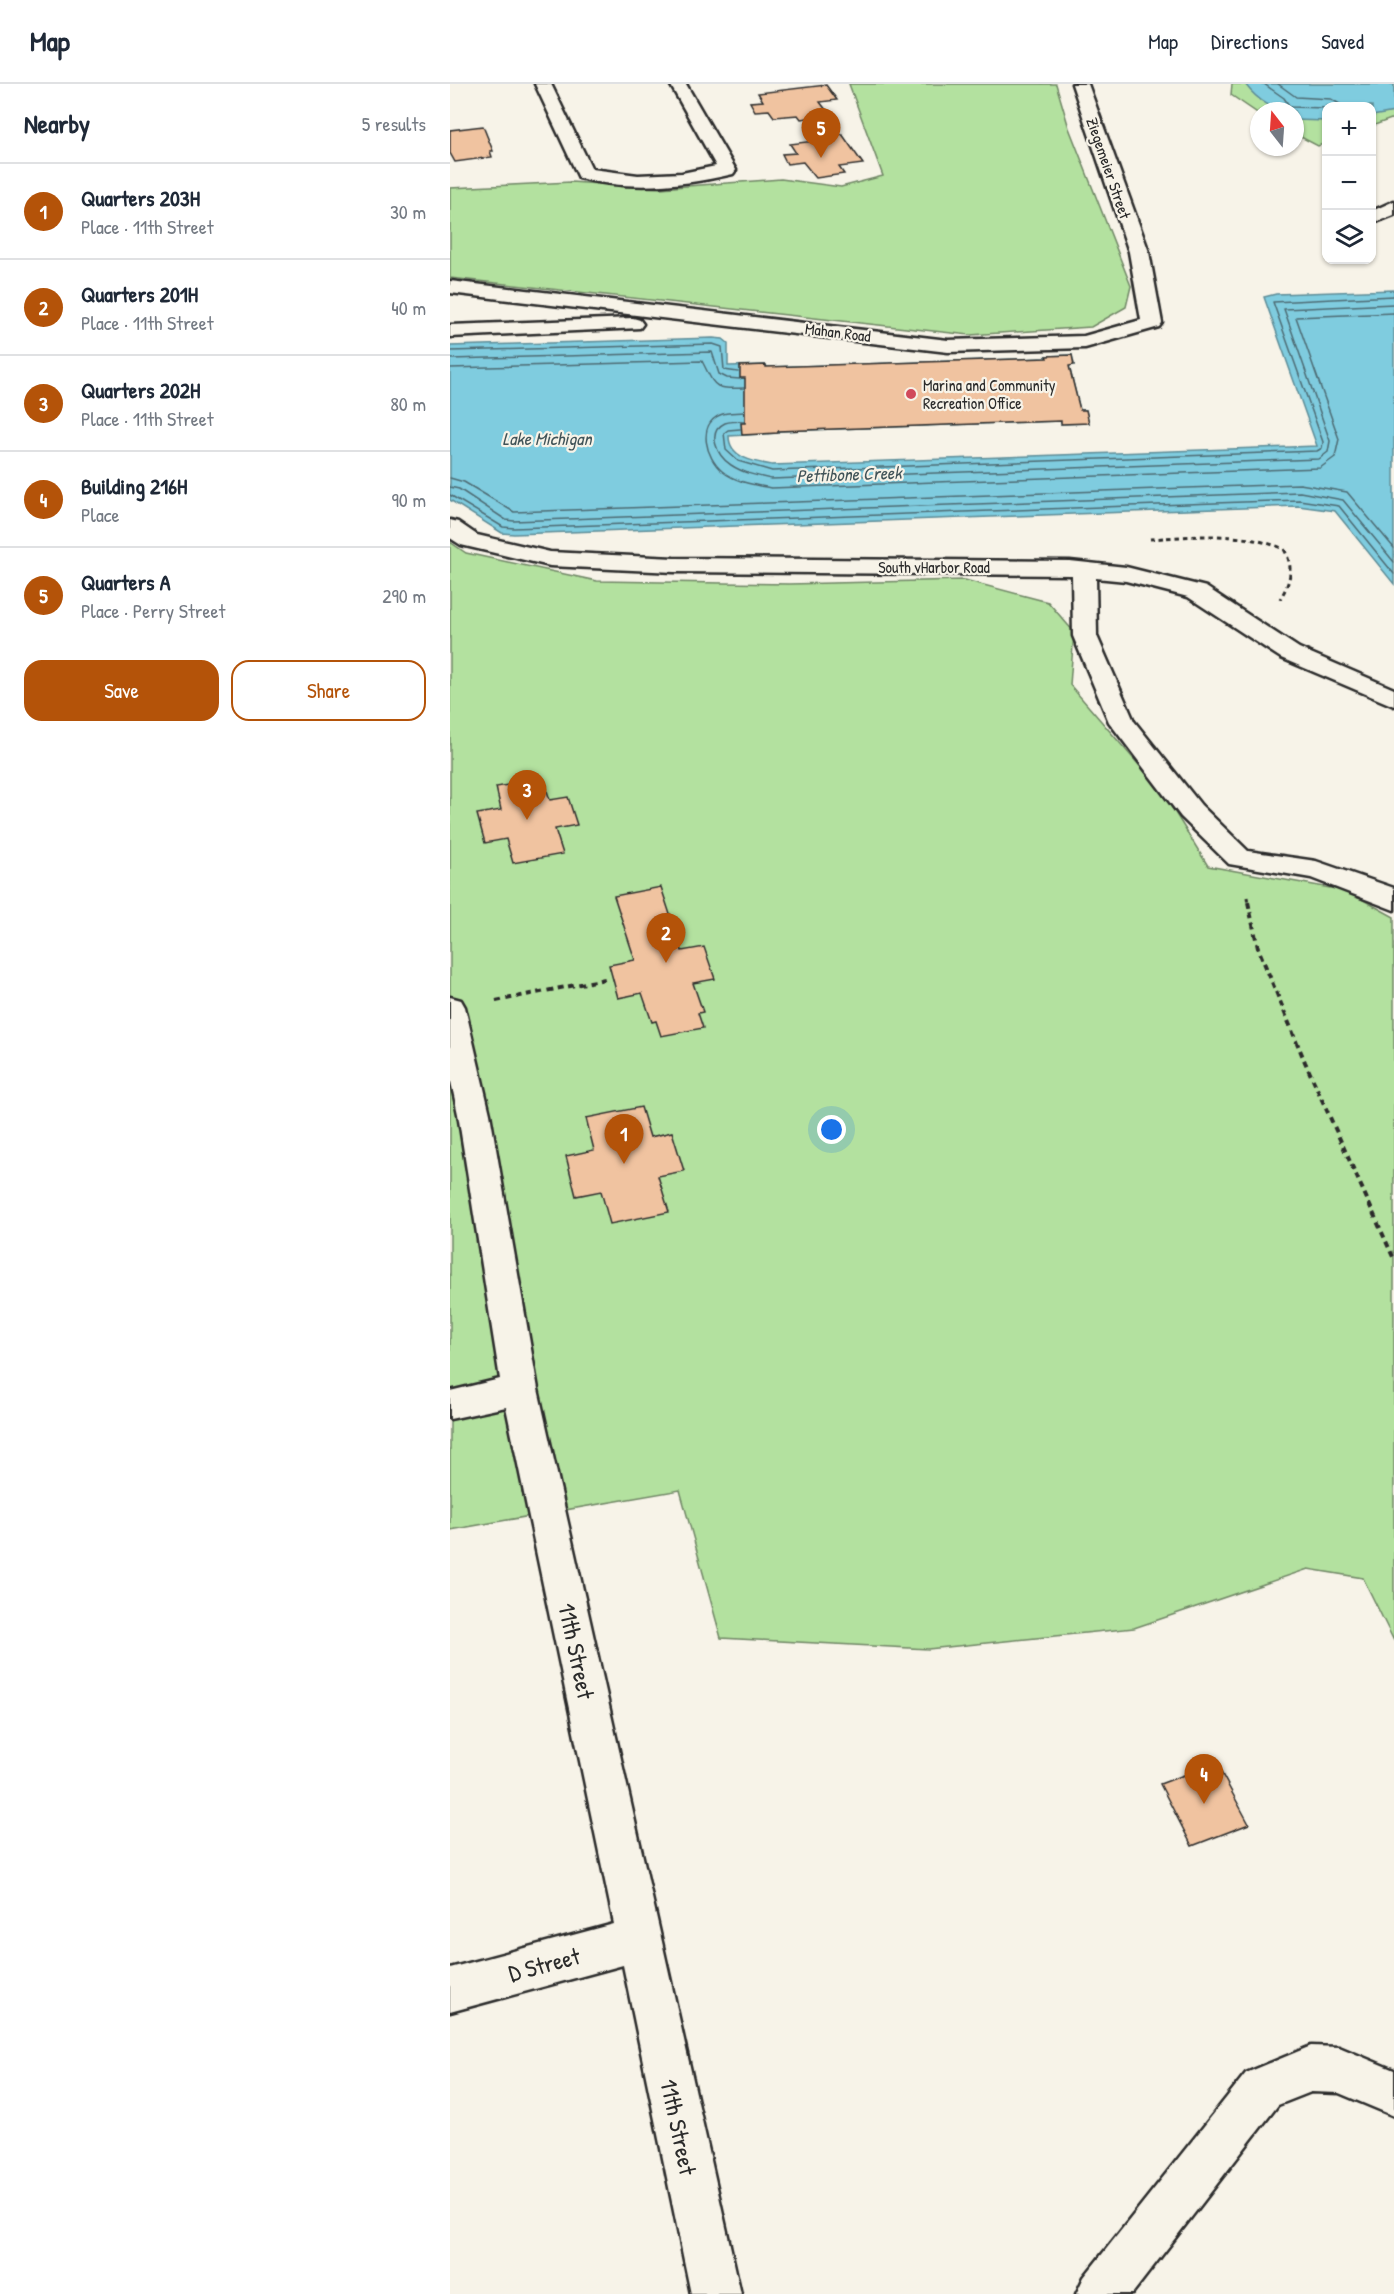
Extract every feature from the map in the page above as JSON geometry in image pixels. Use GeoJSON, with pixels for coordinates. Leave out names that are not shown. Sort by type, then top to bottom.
{"type":"FeatureCollection","features":[{"type":"Feature","properties":{"kind":"street"},"geometry":{"type":"LineString","coordinates":[[543,84],[585,174],[638,181],[682,178],[727,170],[678,84]]}},
{"type":"Feature","properties":{"kind":"street","name":"Ziegemeier Street"},"geometry":{"type":"LineString","coordinates":[[1080,84],[1139,252]]}},
{"type":"Feature","properties":{"kind":"street","name":"Mahan Road"},"geometry":{"type":"LineString","coordinates":[[450,287],[948,346],[1085,342],[1152,323],[1139,252]]}},
{"type":"Feature","properties":{"kind":"street"},"geometry":{"type":"LineString","coordinates":[[450,331],[737,320]]}},
{"type":"Feature","properties":{"kind":"street","name":"South vHarbor Road"},"geometry":{"type":"LineString","coordinates":[[450,527],[469,540],[550,560],[674,565],[1084,570],[1126,574],[1197,592],[1290,653],[1394,698]]}},
{"type":"Feature","properties":{"kind":"street"},"geometry":{"type":"LineString","coordinates":[[1084,570],[1085,636],[1122,722],[1191,811],[1239,858],[1316,870],[1388,896],[1394,901]]}},
{"type":"Feature","properties":{"kind":"street","name":"11th Street"},"geometry":{"type":"LineString","coordinates":[[450,1007],[474,1114],[520,1389],[716,2294]]}},
{"type":"Feature","properties":{"kind":"street"},"geometry":{"type":"LineString","coordinates":[[450,1405],[520,1389]]}},
{"type":"Feature","properties":{"kind":"street","name":"D Street"},"geometry":{"type":"LineString","coordinates":[[450,1990],[638,1939]]}},
{"type":"Feature","properties":{"kind":"street"},"geometry":{"type":"LineString","coordinates":[[1101,2294],[1262,2089],[1311,2068],[1339,2070],[1394,2093]]}},
{"type":"Feature","properties":{"kind":"path"},"geometry":{"type":"LineString","coordinates":[[1239,858],[1258,948],[1305,1062],[1394,1259]]}},
{"type":"Feature","properties":{"kind":"path"},"geometry":{"type":"LineString","coordinates":[[490,1003],[605,980]]}},
{"type":"Feature","properties":{"kind":"green space"},"geometry":{"type":"Polygon","coordinates":[[[849,84],[1056,84],[1069,128],[1131,286],[1126,307],[1091,327],[970,335],[450,278],[450,188],[571,182],[660,188],[781,179],[841,187],[883,176],[849,84]]]}},
{"type":"Feature","properties":{"kind":"green space"},"geometry":{"type":"Polygon","coordinates":[[[1232,84],[1394,84],[1394,118],[1376,125],[1376,102],[1322,102],[1322,144],[1318,146],[1304,139],[1304,102],[1250,102],[1250,108],[1231,95],[1232,84]]]}},
{"type":"Feature","properties":{"kind":"green space"},"geometry":{"type":"Polygon","coordinates":[[[450,542],[466,553],[597,581],[789,584],[965,580],[1048,602],[1074,632],[1070,685],[1163,793],[1208,866],[1347,891],[1394,917],[1394,1641],[1363,1578],[1308,1569],[1134,1628],[928,1649],[721,1638],[680,1490],[450,1530],[450,542]]]}},
{"type":"Feature","properties":{"kind":"water"},"geometry":{"type":"Polygon","coordinates":[[[1245,84],[1394,84],[1394,112],[1376,115],[1376,102],[1322,102],[1322,121],[1304,120],[1304,102],[1264,102],[1245,84]]]}},
{"type":"Feature","properties":{"kind":"water","name":"Lake Michigan"},"geometry":{"type":"Polygon","coordinates":[[[1394,290],[1394,584],[1335,511],[1298,506],[514,534],[502,533],[450,500],[450,346],[713,338],[723,339],[728,343],[728,366],[766,365],[767,367],[1046,358],[1046,356],[1072,355],[1074,365],[1069,366],[1080,410],[1086,410],[1089,423],[1061,424],[1061,421],[779,431],[778,433],[729,436],[733,449],[738,454],[744,458],[772,465],[1317,446],[1264,297],[1276,294],[1394,290]]]}},
{"type":"Feature","properties":{"kind":"building"},"geometry":{"type":"Polygon","coordinates":[[[826,85],[837,100],[820,102],[830,115],[801,119],[798,115],[774,117],[769,110],[755,111],[750,102],[763,101],[758,93],[826,85]]]}},
{"type":"Feature","properties":{"kind":"building"},"geometry":{"type":"Polygon","coordinates":[[[483,126],[493,151],[490,151],[492,157],[455,162],[450,153],[450,130],[483,126]]]}},
{"type":"Feature","properties":{"kind":"building"},"geometry":{"type":"Polygon","coordinates":[[[842,134],[863,164],[839,167],[844,174],[816,178],[803,162],[787,164],[782,154],[796,153],[790,144],[815,141],[813,137],[842,134]]]}},
{"type":"Feature","properties":{"kind":"building","name":"Marina and Community Recreation Office"},"geometry":{"type":"Polygon","coordinates":[[[1072,355],[1074,365],[1069,366],[1080,410],[1086,410],[1089,423],[1061,424],[1061,421],[778,431],[778,433],[742,435],[741,423],[745,423],[745,378],[740,378],[740,366],[1047,358],[1046,356],[1072,355]]]}},
{"type":"Feature","properties":{"kind":"building"},"geometry":{"type":"Polygon","coordinates":[[[543,779],[550,800],[568,797],[577,825],[555,829],[563,854],[513,863],[506,839],[485,843],[477,814],[501,810],[496,787],[543,779]]]}},
{"type":"Feature","properties":{"kind":"building"},"geometry":{"type":"Polygon","coordinates":[[[661,887],[682,951],[704,947],[715,979],[693,983],[703,1012],[698,1013],[703,1028],[661,1036],[656,1021],[652,1022],[642,993],[618,998],[609,965],[635,960],[614,896],[661,887]]]}},
{"type":"Feature","properties":{"kind":"building"},"geometry":{"type":"Polygon","coordinates":[[[641,1107],[650,1137],[672,1132],[684,1171],[658,1176],[669,1212],[610,1224],[601,1191],[576,1196],[566,1156],[594,1150],[586,1118],[641,1107]]]}},
{"type":"Feature","properties":{"kind":"building"},"geometry":{"type":"Polygon","coordinates":[[[1216,1763],[1249,1824],[1192,1846],[1160,1784],[1216,1763]]]}},
{"type":"Feature","properties":{"kind":"place","name":"Quarters A"},"geometry":{"type":"Point","coordinates":[821,158]}},
{"type":"Feature","properties":{"kind":"place","name":"Marina and Community Recreation Office"},"geometry":{"type":"Point","coordinates":[911,394]}},
{"type":"Feature","properties":{"kind":"place","name":"Quarters 202H"},"geometry":{"type":"Point","coordinates":[527,820]}},
{"type":"Feature","properties":{"kind":"place","name":"Quarters 201H"},"geometry":{"type":"Point","coordinates":[666,963]}},
{"type":"Feature","properties":{"kind":"place","name":"Quarters 203H"},"geometry":{"type":"Point","coordinates":[624,1164]}},
{"type":"Feature","properties":{"kind":"place","name":"Building 216H"},"geometry":{"type":"Point","coordinates":[1204,1804]}},
{"type":"Feature","properties":{"kind":"water label","name":"Pettibone Creek"},"geometry":{"type":"Point","coordinates":[849,474]}}]}
